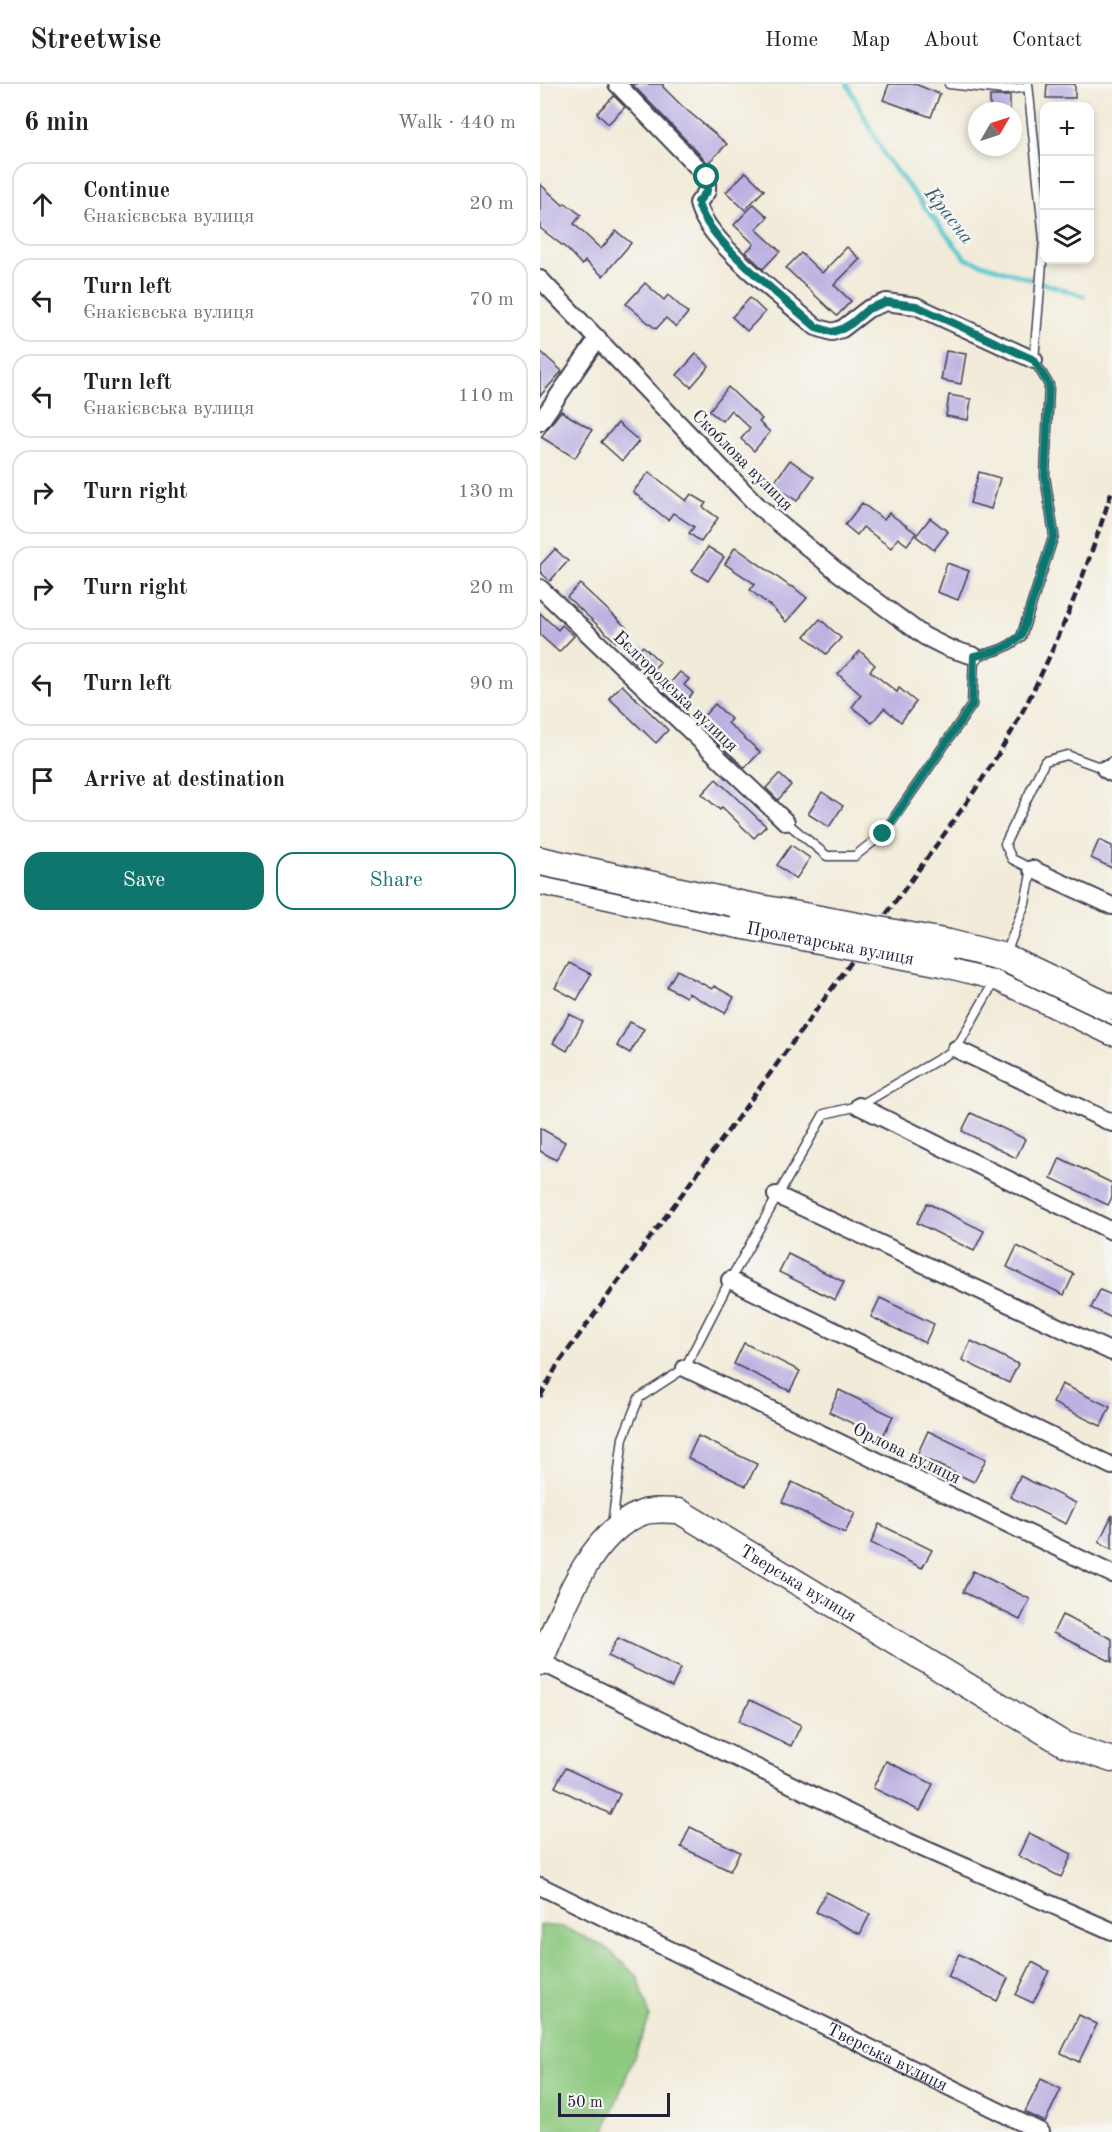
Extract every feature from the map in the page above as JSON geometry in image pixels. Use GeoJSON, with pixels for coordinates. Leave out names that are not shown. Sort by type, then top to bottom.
{"type":"FeatureCollection","features":[{"type":"Feature","properties":{"kind":"main road","name":"Пролетарська вулиця"},"geometry":{"type":"LineString","coordinates":[[540,859],[742,915]]}},
{"type":"Feature","properties":{"kind":"main road","name":"Пролетарська вулиця"},"geometry":{"type":"LineString","coordinates":[[540,882],[742,915],[946,953],[1001,967],[1112,1007]]}},
{"type":"Feature","properties":{"kind":"main road","name":"Пролетарська вулиця"},"geometry":{"type":"LineString","coordinates":[[1001,967],[1112,1033]]}},
{"type":"Feature","properties":{"kind":"main road","name":"Тверська вулиця"},"geometry":{"type":"LineString","coordinates":[[540,1662],[583,1567],[611,1532],[643,1513],[679,1511],[1064,1744],[1112,1760]]}},
{"type":"Feature","properties":{"kind":"street"},"geometry":{"type":"LineString","coordinates":[[617,84],[707,177],[707,191],[698,202],[700,214],[731,253],[816,327],[832,332],[842,329],[868,309],[886,302],[916,306],[1034,360]]}},
{"type":"Feature","properties":{"kind":"street","name":"Скоблова вулиця"},"geometry":{"type":"LineString","coordinates":[[540,279],[758,506],[840,574],[924,636],[948,648],[974,656]]}},
{"type":"Feature","properties":{"kind":"street"},"geometry":{"type":"LineString","coordinates":[[540,422],[598,338]]}},
{"type":"Feature","properties":{"kind":"street","name":"Бєлгородська вулиця"},"geometry":{"type":"LineString","coordinates":[[540,588],[786,822]]}},
{"type":"Feature","properties":{"kind":"street"},"geometry":{"type":"LineString","coordinates":[[1032,869],[1112,906]]}},
{"type":"Feature","properties":{"kind":"street"},"geometry":{"type":"LineString","coordinates":[[956,1050],[1112,1123]]}},
{"type":"Feature","properties":{"kind":"street"},"geometry":{"type":"LineString","coordinates":[[859,1106],[1112,1231]]}},
{"type":"Feature","properties":{"kind":"street"},"geometry":{"type":"LineString","coordinates":[[777,1195],[1112,1352]]}},
{"type":"Feature","properties":{"kind":"street"},"geometry":{"type":"LineString","coordinates":[[730,1280],[1112,1466]]}},
{"type":"Feature","properties":{"kind":"street","name":"Орлова вулиця"},"geometry":{"type":"LineString","coordinates":[[686,1368],[1112,1574]]}},
{"type":"Feature","properties":{"kind":"street","name":"Тверська вулиця"},"geometry":{"type":"LineString","coordinates":[[540,1662],[904,1840],[1112,1931]]}},
{"type":"Feature","properties":{"kind":"street","name":"Тверська вулиця"},"geometry":{"type":"LineString","coordinates":[[540,1886],[1041,2132]]}},
{"type":"Feature","properties":{"kind":"lane"},"geometry":{"type":"LineString","coordinates":[[786,822],[827,856],[855,856],[883,834],[972,705],[974,656],[996,652],[1010,646],[1021,636],[1054,535],[1045,476],[1049,385],[1034,360],[1044,239],[1028,86],[1004,90],[949,84]]}},
{"type":"Feature","properties":{"kind":"lane"},"geometry":{"type":"LineString","coordinates":[[611,1532],[623,1438],[639,1398],[686,1368],[730,1280],[824,1114],[859,1106],[956,1050],[1001,967],[1026,903],[1032,869],[1011,859],[1005,844],[1045,761],[1067,755],[1110,768]]}},
{"type":"Feature","properties":{"kind":"green space"},"geometry":{"type":"Polygon","coordinates":[[[540,1925],[563,1927],[605,1947],[638,1977],[650,2017],[604,2132],[540,2132],[540,1925]]]}},
{"type":"Feature","properties":{"kind":"building"},"geometry":{"type":"Polygon","coordinates":[[[632,84],[663,84],[663,87],[682,106],[727,144],[708,163],[632,84]]]}},
{"type":"Feature","properties":{"kind":"building"},"geometry":{"type":"Polygon","coordinates":[[[889,84],[915,84],[940,94],[931,117],[883,100],[889,84]]]}},
{"type":"Feature","properties":{"kind":"building"},"geometry":{"type":"Polygon","coordinates":[[[1047,84],[1075,84],[1075,98],[1046,98],[1047,84]]]}},
{"type":"Feature","properties":{"kind":"building"},"geometry":{"type":"Polygon","coordinates":[[[614,96],[625,107],[608,124],[597,113],[614,96]]]}},
{"type":"Feature","properties":{"kind":"building"},"geometry":{"type":"Polygon","coordinates":[[[990,96],[1010,96],[1010,102],[990,102],[990,96]]]}},
{"type":"Feature","properties":{"kind":"building"},"geometry":{"type":"Polygon","coordinates":[[[746,172],[764,190],[745,210],[726,192],[746,172]]]}},
{"type":"Feature","properties":{"kind":"building"},"geometry":{"type":"Polygon","coordinates":[[[540,184],[563,205],[565,203],[581,215],[574,224],[601,249],[616,231],[631,243],[603,276],[585,261],[582,265],[567,249],[540,228],[540,184]]]}},
{"type":"Feature","properties":{"kind":"building"},"geometry":{"type":"Polygon","coordinates":[[[754,204],[768,217],[756,229],[780,251],[763,269],[746,252],[754,244],[734,225],[754,204]]]}},
{"type":"Feature","properties":{"kind":"building"},"geometry":{"type":"Polygon","coordinates":[[[847,247],[860,259],[834,285],[851,301],[837,316],[786,268],[801,253],[822,273],[847,247]]]}},
{"type":"Feature","properties":{"kind":"building"},"geometry":{"type":"Polygon","coordinates":[[[645,283],[664,300],[668,295],[688,313],[676,327],[666,318],[656,329],[626,304],[645,283]]]}},
{"type":"Feature","properties":{"kind":"building"},"geometry":{"type":"Polygon","coordinates":[[[750,298],[765,312],[747,331],[732,317],[750,298]]]}},
{"type":"Feature","properties":{"kind":"building"},"geometry":{"type":"Polygon","coordinates":[[[540,351],[562,371],[540,396],[540,351]]]}},
{"type":"Feature","properties":{"kind":"building"},"geometry":{"type":"Polygon","coordinates":[[[946,351],[966,354],[961,384],[941,380],[946,351]]]}},
{"type":"Feature","properties":{"kind":"building"},"geometry":{"type":"Polygon","coordinates":[[[696,354],[709,366],[691,387],[677,375],[696,354]]]}},
{"type":"Feature","properties":{"kind":"building"},"geometry":{"type":"Polygon","coordinates":[[[728,387],[762,419],[759,422],[770,432],[754,451],[741,439],[750,428],[731,410],[722,421],[709,411],[728,387]]]}},
{"type":"Feature","properties":{"kind":"building"},"geometry":{"type":"Polygon","coordinates":[[[949,395],[971,399],[968,420],[946,416],[949,395]]]}},
{"type":"Feature","properties":{"kind":"building"},"geometry":{"type":"Polygon","coordinates":[[[561,411],[592,430],[575,458],[541,437],[561,411]]]}},
{"type":"Feature","properties":{"kind":"building"},"geometry":{"type":"Polygon","coordinates":[[[618,423],[639,441],[622,461],[601,442],[618,423]]]}},
{"type":"Feature","properties":{"kind":"building"},"geometry":{"type":"Polygon","coordinates":[[[790,460],[814,477],[797,501],[773,484],[790,460]]]}},
{"type":"Feature","properties":{"kind":"building"},"geometry":{"type":"Polygon","coordinates":[[[649,472],[686,501],[691,494],[706,503],[703,507],[718,518],[701,542],[689,533],[694,527],[673,513],[668,520],[633,492],[649,472]]]}},
{"type":"Feature","properties":{"kind":"building"},"geometry":{"type":"Polygon","coordinates":[[[979,472],[1000,478],[991,509],[970,503],[979,472]]]}},
{"type":"Feature","properties":{"kind":"building"},"geometry":{"type":"Polygon","coordinates":[[[862,503],[884,520],[889,513],[916,533],[907,545],[898,538],[891,548],[863,527],[857,535],[845,525],[862,503]]]}},
{"type":"Feature","properties":{"kind":"building"},"geometry":{"type":"Polygon","coordinates":[[[930,518],[948,532],[934,550],[916,536],[930,518]]]}},
{"type":"Feature","properties":{"kind":"building"},"geometry":{"type":"Polygon","coordinates":[[[708,547],[724,557],[708,581],[692,571],[708,547]]]}},
{"type":"Feature","properties":{"kind":"building"},"geometry":{"type":"Polygon","coordinates":[[[735,547],[807,598],[786,622],[773,608],[750,590],[755,584],[725,564],[735,547]]]}},
{"type":"Feature","properties":{"kind":"building"},"geometry":{"type":"Polygon","coordinates":[[[555,549],[568,561],[550,581],[540,572],[540,565],[555,549]]]}},
{"type":"Feature","properties":{"kind":"building"},"geometry":{"type":"Polygon","coordinates":[[[947,563],[969,571],[958,600],[937,592],[947,563]]]}},
{"type":"Feature","properties":{"kind":"building"},"geometry":{"type":"Polygon","coordinates":[[[580,584],[628,629],[616,642],[567,597],[580,584]]]}},
{"type":"Feature","properties":{"kind":"building"},"geometry":{"type":"Polygon","coordinates":[[[540,613],[558,630],[562,625],[574,636],[559,652],[540,635],[540,613]]]}},
{"type":"Feature","properties":{"kind":"building"},"geometry":{"type":"Polygon","coordinates":[[[820,619],[841,638],[826,654],[805,636],[820,619]]]}},
{"type":"Feature","properties":{"kind":"building"},"geometry":{"type":"Polygon","coordinates":[[[643,646],[660,662],[648,675],[631,659],[643,646]]]}},
{"type":"Feature","properties":{"kind":"building"},"geometry":{"type":"Polygon","coordinates":[[[860,651],[875,665],[870,671],[897,692],[899,688],[916,702],[901,722],[884,708],[872,723],[852,707],[861,695],[838,674],[860,651]]]}},
{"type":"Feature","properties":{"kind":"building"},"geometry":{"type":"Polygon","coordinates":[[[680,672],[689,679],[684,685],[693,693],[680,707],[663,691],[680,672]]]}},
{"type":"Feature","properties":{"kind":"building"},"geometry":{"type":"Polygon","coordinates":[[[622,685],[668,730],[656,743],[609,698],[622,685]]]}},
{"type":"Feature","properties":{"kind":"building"},"geometry":{"type":"Polygon","coordinates":[[[715,704],[731,719],[728,723],[760,752],[745,768],[697,723],[715,704]]]}},
{"type":"Feature","properties":{"kind":"building"},"geometry":{"type":"Polygon","coordinates":[[[779,774],[791,785],[778,800],[766,788],[779,774]]]}},
{"type":"Feature","properties":{"kind":"building"},"geometry":{"type":"Polygon","coordinates":[[[716,779],[766,826],[754,838],[722,807],[720,810],[702,794],[716,779]]]}},
{"type":"Feature","properties":{"kind":"building"},"geometry":{"type":"Polygon","coordinates":[[[822,792],[843,806],[829,827],[808,814],[822,792]]]}},
{"type":"Feature","properties":{"kind":"building"},"geometry":{"type":"Polygon","coordinates":[[[1099,840],[1112,846],[1112,868],[1091,858],[1099,840]]]}},
{"type":"Feature","properties":{"kind":"building"},"geometry":{"type":"Polygon","coordinates":[[[791,845],[810,858],[796,879],[777,865],[791,845]]]}},
{"type":"Feature","properties":{"kind":"building"},"geometry":{"type":"Polygon","coordinates":[[[569,963],[591,974],[577,1000],[555,988],[569,963]]]}},
{"type":"Feature","properties":{"kind":"building"},"geometry":{"type":"Polygon","coordinates":[[[677,970],[712,989],[714,986],[734,997],[725,1013],[688,993],[686,997],[667,987],[677,970]]]}},
{"type":"Feature","properties":{"kind":"building"},"geometry":{"type":"Polygon","coordinates":[[[569,1014],[583,1021],[567,1051],[553,1043],[569,1014]]]}},
{"type":"Feature","properties":{"kind":"building"},"geometry":{"type":"Polygon","coordinates":[[[630,1022],[644,1029],[630,1053],[617,1046],[630,1022]]]}},
{"type":"Feature","properties":{"kind":"building"},"geometry":{"type":"Polygon","coordinates":[[[971,1113],[1025,1139],[1016,1158],[962,1131],[971,1113]]]}},
{"type":"Feature","properties":{"kind":"building"},"geometry":{"type":"Polygon","coordinates":[[[540,1128],[565,1142],[556,1160],[540,1151],[540,1128]]]}},
{"type":"Feature","properties":{"kind":"building"},"geometry":{"type":"Polygon","coordinates":[[[1060,1158],[1112,1183],[1112,1197],[1108,1205],[1051,1178],[1060,1158]]]}},
{"type":"Feature","properties":{"kind":"building"},"geometry":{"type":"Polygon","coordinates":[[[927,1203],[984,1231],[974,1251],[917,1223],[927,1203]]]}},
{"type":"Feature","properties":{"kind":"building"},"geometry":{"type":"Polygon","coordinates":[[[1017,1246],[1074,1274],[1064,1295],[1007,1267],[1017,1246]]]}},
{"type":"Feature","properties":{"kind":"building"},"geometry":{"type":"Polygon","coordinates":[[[788,1254],[844,1282],[835,1300],[779,1272],[788,1254]]]}},
{"type":"Feature","properties":{"kind":"building"},"geometry":{"type":"Polygon","coordinates":[[[1100,1290],[1112,1295],[1112,1318],[1091,1308],[1100,1290]]]}},
{"type":"Feature","properties":{"kind":"building"},"geometry":{"type":"Polygon","coordinates":[[[880,1298],[934,1324],[925,1343],[871,1317],[880,1298]]]}},
{"type":"Feature","properties":{"kind":"building"},"geometry":{"type":"Polygon","coordinates":[[[971,1341],[1018,1364],[1009,1383],[962,1360],[971,1341]]]}},
{"type":"Feature","properties":{"kind":"building"},"geometry":{"type":"Polygon","coordinates":[[[744,1343],[800,1371],[790,1391],[734,1364],[744,1343]]]}},
{"type":"Feature","properties":{"kind":"building"},"geometry":{"type":"Polygon","coordinates":[[[1062,1384],[1110,1407],[1101,1426],[1053,1403],[1062,1384]]]}},
{"type":"Feature","properties":{"kind":"building"},"geometry":{"type":"Polygon","coordinates":[[[839,1390],[893,1416],[882,1438],[829,1412],[839,1390]]]}},
{"type":"Feature","properties":{"kind":"building"},"geometry":{"type":"Polygon","coordinates":[[[928,1431],[986,1459],[974,1482],[917,1455],[928,1431]]]}},
{"type":"Feature","properties":{"kind":"building"},"geometry":{"type":"Polygon","coordinates":[[[698,1436],[757,1464],[746,1486],[688,1458],[698,1436]]]}},
{"type":"Feature","properties":{"kind":"building"},"geometry":{"type":"Polygon","coordinates":[[[1020,1476],[1076,1503],[1066,1524],[1010,1497],[1020,1476]]]}},
{"type":"Feature","properties":{"kind":"building"},"geometry":{"type":"Polygon","coordinates":[[[792,1482],[855,1513],[845,1533],[782,1502],[792,1482]]]}},
{"type":"Feature","properties":{"kind":"building"},"geometry":{"type":"Polygon","coordinates":[[[1112,1515],[1112,1549],[1099,1542],[1112,1515]]]}},
{"type":"Feature","properties":{"kind":"building"},"geometry":{"type":"Polygon","coordinates":[[[879,1524],[932,1550],[922,1568],[871,1543],[879,1524]]]}},
{"type":"Feature","properties":{"kind":"building"},"geometry":{"type":"Polygon","coordinates":[[[973,1571],[1030,1599],[1020,1620],[963,1592],[973,1571]]]}},
{"type":"Feature","properties":{"kind":"building"},"geometry":{"type":"Polygon","coordinates":[[[1062,1615],[1112,1639],[1112,1662],[1053,1633],[1062,1615]]]}},
{"type":"Feature","properties":{"kind":"building"},"geometry":{"type":"Polygon","coordinates":[[[618,1638],[681,1668],[672,1687],[608,1656],[618,1638]]]}},
{"type":"Feature","properties":{"kind":"building"},"geometry":{"type":"Polygon","coordinates":[[[750,1700],[801,1725],[791,1746],[739,1721],[750,1700]]]}},
{"type":"Feature","properties":{"kind":"building"},"geometry":{"type":"Polygon","coordinates":[[[886,1761],[933,1784],[920,1811],[873,1788],[886,1761]]]}},
{"type":"Feature","properties":{"kind":"building"},"geometry":{"type":"Polygon","coordinates":[[[565,1768],[620,1794],[610,1814],[555,1787],[565,1768]]]}},
{"type":"Feature","properties":{"kind":"building"},"geometry":{"type":"Polygon","coordinates":[[[690,1827],[740,1852],[730,1871],[681,1847],[690,1827]]]}},
{"type":"Feature","properties":{"kind":"building"},"geometry":{"type":"Polygon","coordinates":[[[1029,1833],[1072,1854],[1061,1877],[1018,1856],[1029,1833]]]}},
{"type":"Feature","properties":{"kind":"building"},"geometry":{"type":"Polygon","coordinates":[[[826,1892],[870,1914],[860,1934],[816,1912],[826,1892]]]}},
{"type":"Feature","properties":{"kind":"building"},"geometry":{"type":"Polygon","coordinates":[[[959,1954],[1008,1978],[997,2001],[948,1977],[959,1954]]]}},
{"type":"Feature","properties":{"kind":"building"},"geometry":{"type":"Polygon","coordinates":[[[1032,1962],[1049,1971],[1033,2003],[1016,1995],[1032,1962]]]}},
{"type":"Feature","properties":{"kind":"building"},"geometry":{"type":"Polygon","coordinates":[[[1079,2015],[1097,2024],[1079,2062],[1061,2053],[1079,2015]]]}},
{"type":"Feature","properties":{"kind":"building"},"geometry":{"type":"Polygon","coordinates":[[[1041,2079],[1061,2089],[1045,2122],[1025,2112],[1041,2079]]]}},
{"type":"Feature","properties":{"kind":"waterway","name":"Красна"},"geometry":{"type":"LineString","coordinates":[[847,84],[886,158],[966,259],[1084,296]]}},
{"type":"Feature","properties":{"kind":"tram line"},"geometry":{"type":"LineString","coordinates":[[540,876],[741,919],[944,957],[999,971],[1112,1025]]}},
{"type":"Feature","properties":{"kind":"railway"},"geometry":{"type":"LineString","coordinates":[[540,1397],[558,1364],[917,872],[990,767],[1012,731],[1042,673],[1080,583],[1112,490]]}},
{"type":"Feature","properties":{"kind":"route"},"geometry":{"type":"LineString","coordinates":[[707,177],[707,191],[698,202],[700,214],[731,253],[816,327],[832,332],[842,329],[868,309],[886,302],[916,306],[1034,360],[1049,385],[1045,476],[1054,535],[1021,636],[1010,646],[996,652],[974,656],[972,705],[883,834]]}}]}
